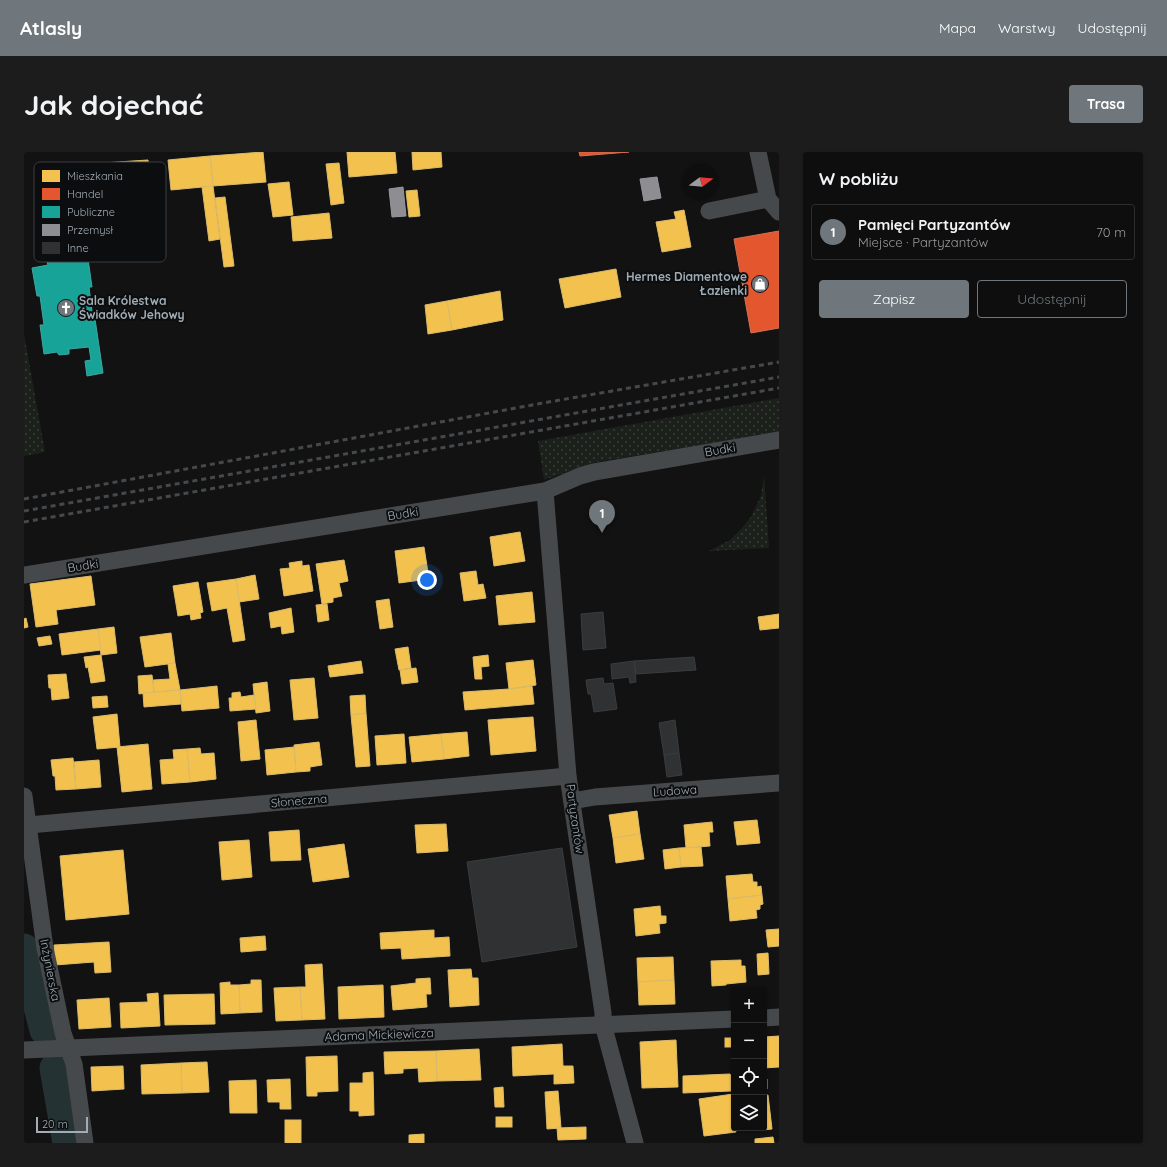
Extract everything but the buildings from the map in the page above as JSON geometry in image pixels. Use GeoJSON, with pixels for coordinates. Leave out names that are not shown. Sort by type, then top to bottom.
{"type":"FeatureCollection","features":[{"type":"Feature","properties":{"kind":"street"},"geometry":{"type":"LineString","coordinates":[[758,152],[768,199],[779,212]]}},
{"type":"Feature","properties":{"kind":"street"},"geometry":{"type":"LineString","coordinates":[[709,211],[768,199]]}},
{"type":"Feature","properties":{"kind":"street","name":"Budki"},"geometry":{"type":"LineString","coordinates":[[24,575],[545,491],[580,476],[594,472],[779,440]]}},
{"type":"Feature","properties":{"kind":"street","name":"Partyzantów"},"geometry":{"type":"LineString","coordinates":[[545,491],[568,776],[603,1013],[603,1024],[635,1143]]}},
{"type":"Feature","properties":{"kind":"street","name":"Słoneczna"},"geometry":{"type":"LineString","coordinates":[[29,825],[568,776]]}},
{"type":"Feature","properties":{"kind":"street","name":"Ludowa"},"geometry":{"type":"LineString","coordinates":[[572,801],[595,797],[779,786]]}},
{"type":"Feature","properties":{"kind":"street","name":"Inżynierska"},"geometry":{"type":"LineString","coordinates":[[24,796],[45,948],[63,1033],[57,1048],[74,1064],[85,1143]]}},
{"type":"Feature","properties":{"kind":"street"},"geometry":{"type":"LineString","coordinates":[[767,1018],[779,1017]]}},
{"type":"Feature","properties":{"kind":"street","name":"Adama Mickiewicza"},"geometry":{"type":"LineString","coordinates":[[24,1050],[731,1019]]}},
{"type":"Feature","properties":{"kind":"shaded area"},"geometry":{"type":"Polygon","coordinates":[[[24,334],[45,452],[24,456],[24,334]]]}},
{"type":"Feature","properties":{"kind":"shaded area"},"geometry":{"type":"Polygon","coordinates":[[[779,398],[779,432],[597,462],[544,480],[538,441],[779,398]]]}},
{"type":"Feature","properties":{"kind":"shaded area"},"geometry":{"type":"Polygon","coordinates":[[[764,475],[769,548],[709,551],[730,540],[751,517],[761,496],[764,475]]]}},
{"type":"Feature","properties":{"kind":"waterway"},"geometry":{"type":"LineString","coordinates":[[24,949],[45,1030]]}},
{"type":"Feature","properties":{"kind":"waterway"},"geometry":{"type":"LineString","coordinates":[[55,1068],[68,1143]]}},
{"type":"Feature","properties":{"kind":"railway"},"geometry":{"type":"LineString","coordinates":[[24,499],[543,403],[779,362]]}},
{"type":"Feature","properties":{"kind":"railway"},"geometry":{"type":"LineString","coordinates":[[24,511],[779,377]]}},
{"type":"Feature","properties":{"kind":"railway"},"geometry":{"type":"LineString","coordinates":[[24,522],[779,388]]}},
{"type":"Feature","properties":{"kind":"place","name":"Hermes Diamentowe Łazienki"},"geometry":{"type":"Point","coordinates":[760,284]}},
{"type":"Feature","properties":{"kind":"place","name":"Sala Królestwa Świadków Jehowy"},"geometry":{"type":"Point","coordinates":[66,308]}},
{"type":"Feature","properties":{"kind":"place","name":"Pamięci Partyzantów"},"geometry":{"type":"Point","coordinates":[602,533]}}]}
